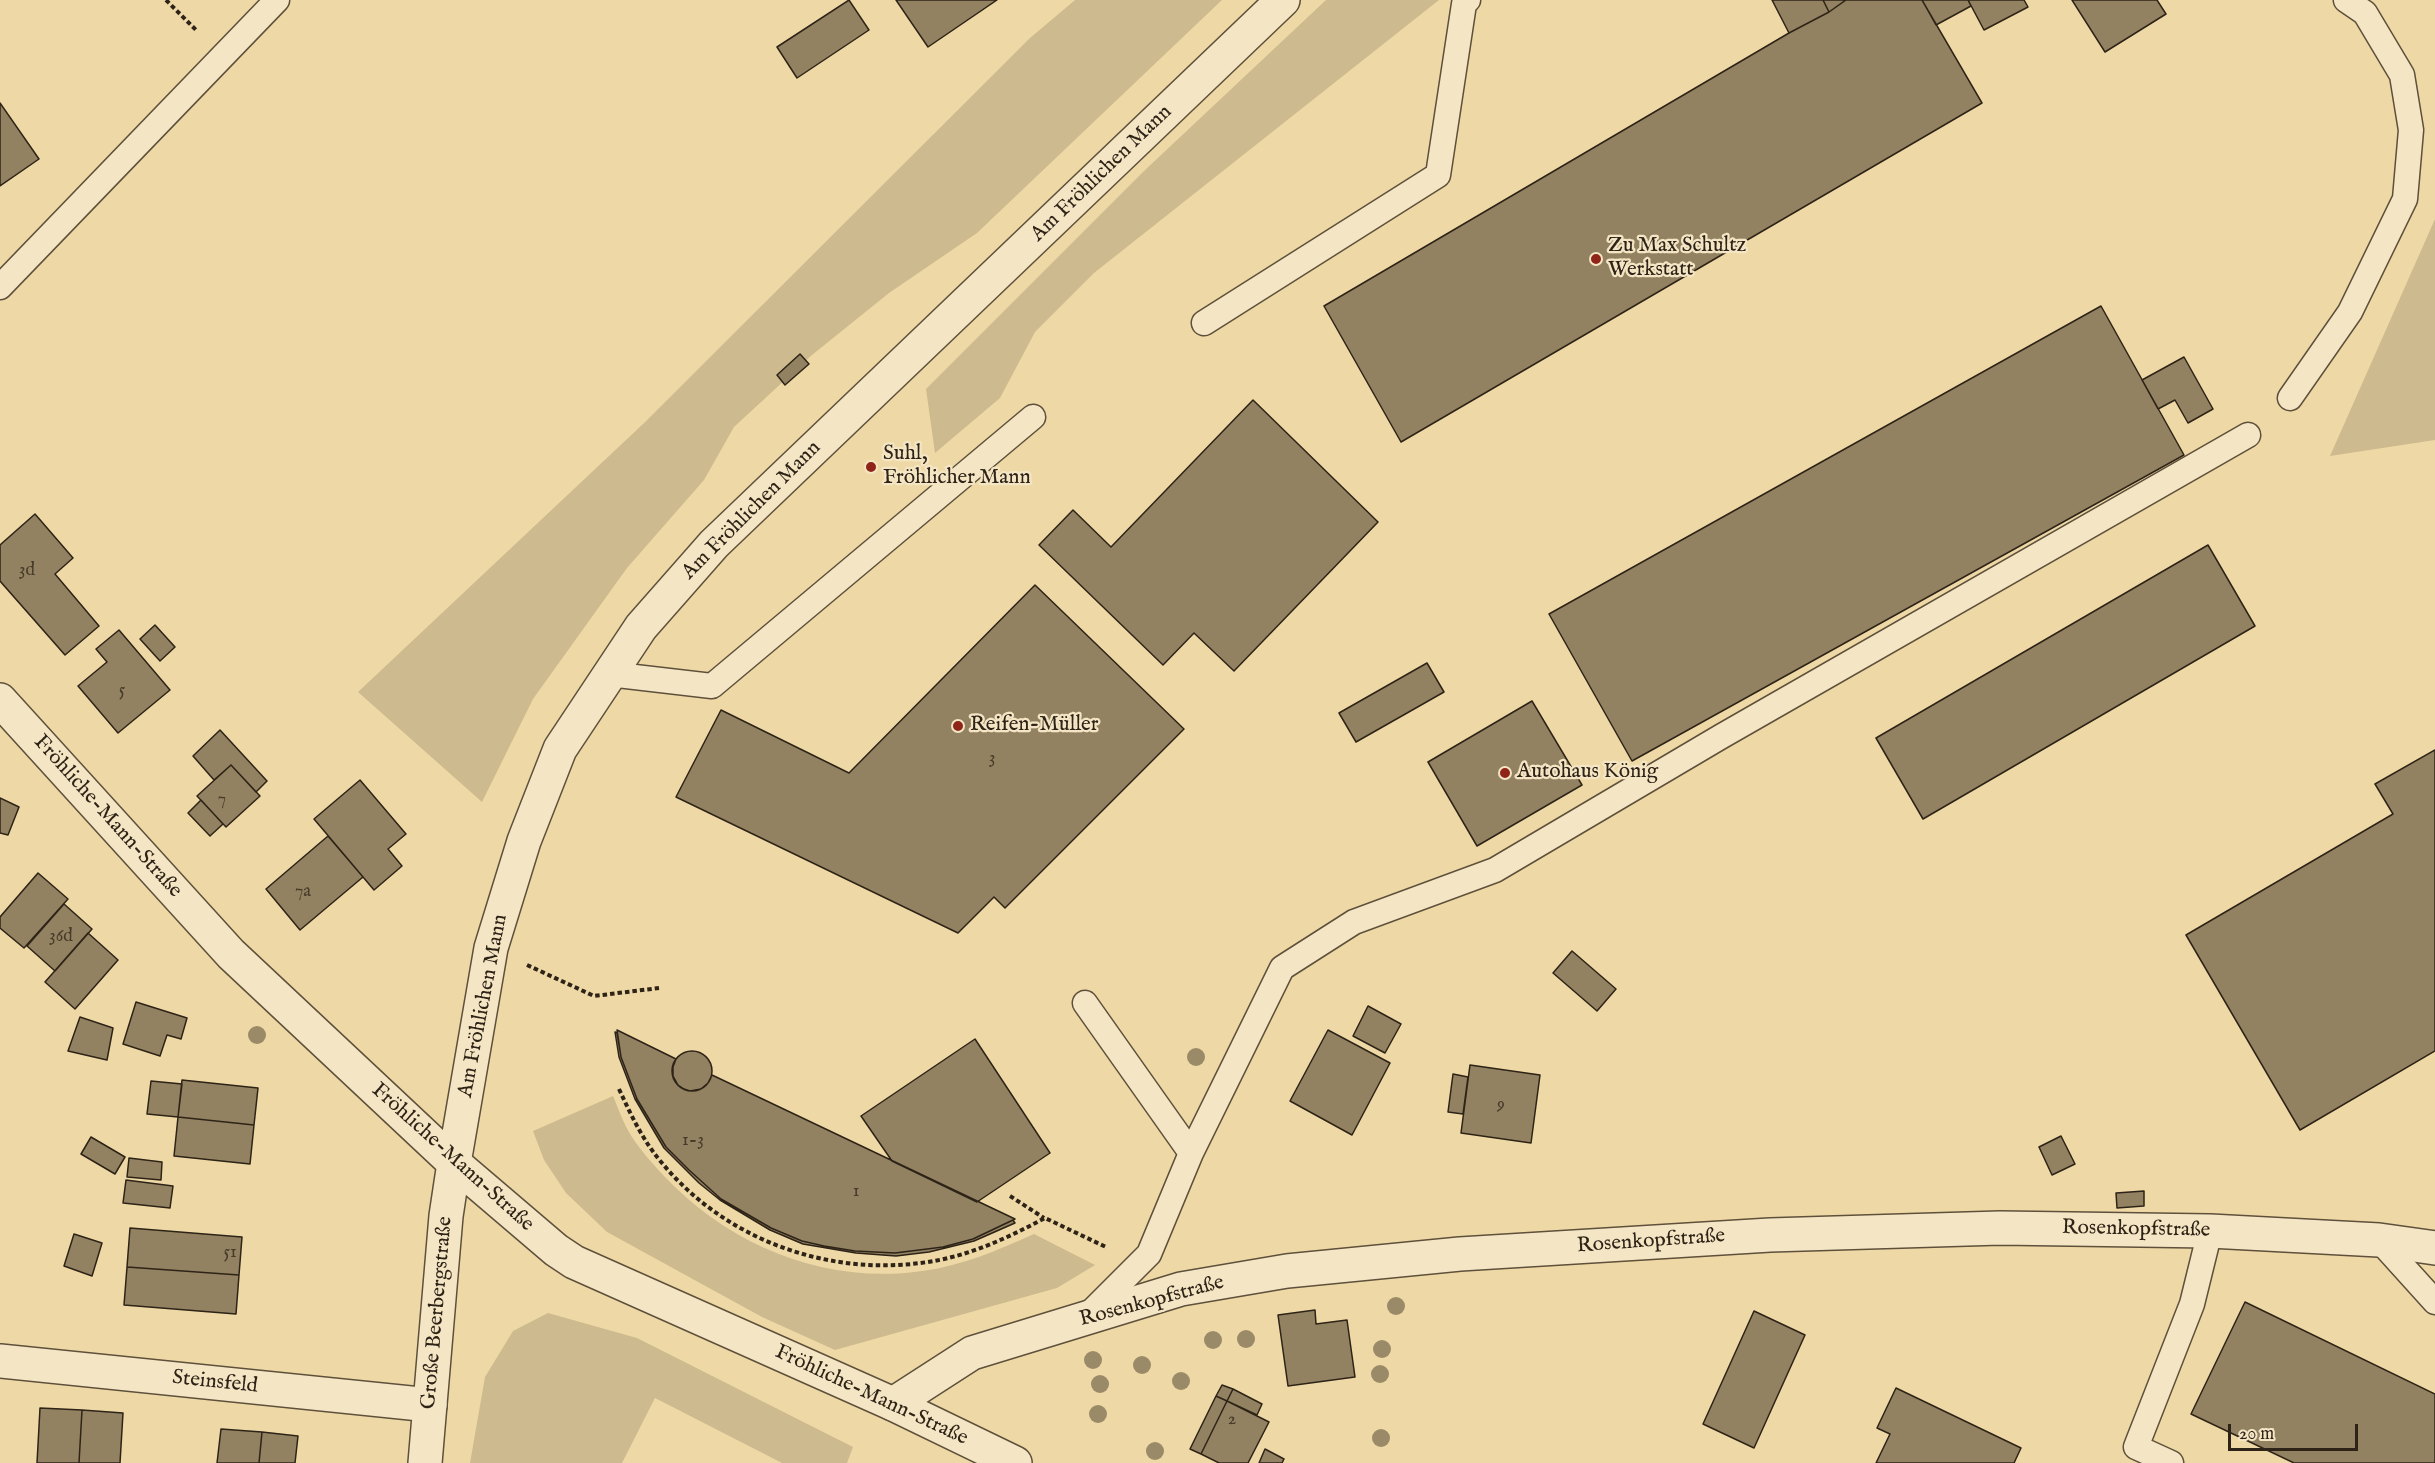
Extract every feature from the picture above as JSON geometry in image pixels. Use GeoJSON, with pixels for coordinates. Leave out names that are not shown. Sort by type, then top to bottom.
{"type":"FeatureCollection","features":[{"type":"Feature","properties":{"kind":"street","name":"Am Fröhlichen Mann"},"geometry":{"type":"LineString","coordinates":[[454,1163],[491,948],[524,841],[560,749],[641,627],[714,544],[1283,0]]}},
{"type":"Feature","properties":{"kind":"street","name":"Fröhliche-Mann-Straße"},"geometry":{"type":"LineString","coordinates":[[0,700],[231,954],[454,1163],[519,1220],[574,1262],[892,1404],[1015,1463]]}},
{"type":"Feature","properties":{"kind":"street","name":"Große Beerbergstraße"},"geometry":{"type":"LineString","coordinates":[[424,1463],[446,1216],[454,1163]]}},
{"type":"Feature","properties":{"kind":"street","name":"Rosenkopfstraße"},"geometry":{"type":"LineString","coordinates":[[892,1404],[972,1353],[1181,1289],[1287,1270],[1460,1254],[1770,1235],[2000,1228],[2210,1231],[2379,1240],[2435,1248]]}},
{"type":"Feature","properties":{"kind":"street","name":"Steinsfeld"},"geometry":{"type":"LineString","coordinates":[[0,1361],[430,1405]]}},
{"type":"Feature","properties":{"kind":"lane"},"geometry":{"type":"LineString","coordinates":[[0,287],[277,0]]}},
{"type":"Feature","properties":{"kind":"lane"},"geometry":{"type":"LineString","coordinates":[[1204,323],[1438,175],[1464,4],[1468,0]]}},
{"type":"Feature","properties":{"kind":"lane"},"geometry":{"type":"LineString","coordinates":[[2290,398],[2350,312],[2405,199],[2411,130],[2402,75],[2365,13],[2346,0]]}},
{"type":"Feature","properties":{"kind":"lane"},"geometry":{"type":"LineString","coordinates":[[609,674],[712,686],[1033,417]]}},
{"type":"Feature","properties":{"kind":"lane"},"geometry":{"type":"LineString","coordinates":[[1085,1319],[1149,1254],[1191,1153],[1282,968],[1354,922],[1495,870],[1722,736],[2248,435]]}},
{"type":"Feature","properties":{"kind":"lane"},"geometry":{"type":"LineString","coordinates":[[1085,1003],[1191,1153]]}},
{"type":"Feature","properties":{"kind":"lane"},"geometry":{"type":"LineString","coordinates":[[2170,1463],[2136,1447],[2192,1304],[2210,1231]]}},
{"type":"Feature","properties":{"kind":"lane"},"geometry":{"type":"LineString","coordinates":[[2379,1240],[2435,1302]]}},
{"type":"Feature","properties":{"kind":"path"},"geometry":{"type":"LineString","coordinates":[[166,0],[221,56]]}},
{"type":"Feature","properties":{"kind":"path"},"geometry":{"type":"LineString","coordinates":[[491,948],[594,996],[659,988]]}},
{"type":"Feature","properties":{"kind":"path"},"geometry":{"type":"LineString","coordinates":[[619,1089],[642,1136],[662,1163],[688,1190],[734,1223],[793,1252],[849,1265],[881,1266],[921,1263],[988,1246],[1045,1218]]}},
{"type":"Feature","properties":{"kind":"path"},"geometry":{"type":"LineString","coordinates":[[1010,1196],[1045,1218],[1139,1263]]}},
{"type":"Feature","properties":{"kind":"shaded area"},"geometry":{"type":"Polygon","coordinates":[[[1075,0],[1222,0],[977,233],[889,293],[812,355],[734,427],[704,480],[627,568],[533,699],[482,802],[358,692],[643,424],[1030,38],[1075,0]]]}},
{"type":"Feature","properties":{"kind":"shaded area"},"geometry":{"type":"Polygon","coordinates":[[[1326,0],[1439,0],[1094,273],[1035,332],[1000,398],[935,453],[926,389],[1144,171],[1326,0]]]}},
{"type":"Feature","properties":{"kind":"shaded area"},"geometry":{"type":"Polygon","coordinates":[[[2435,219],[2435,440],[2330,456],[2435,219]]]}},
{"type":"Feature","properties":{"kind":"shaded area"},"geometry":{"type":"Polygon","coordinates":[[[613,1096],[626,1128],[639,1147],[690,1201],[749,1241],[781,1255],[815,1266],[850,1272],[886,1274],[937,1269],[966,1261],[1034,1234],[1095,1265],[1057,1288],[835,1350],[762,1317],[607,1232],[566,1193],[544,1160],[533,1131],[613,1096]]]}},
{"type":"Feature","properties":{"kind":"shaded area"},"geometry":{"type":"Polygon","coordinates":[[[548,1313],[637,1338],[853,1447],[847,1463],[782,1463],[655,1398],[622,1463],[470,1463],[485,1377],[513,1331],[548,1313]]]}},
{"type":"Feature","properties":{"kind":"building"},"geometry":{"type":"Polygon","coordinates":[[[849,0],[869,30],[797,78],[777,47],[849,0]]]}},
{"type":"Feature","properties":{"kind":"building"},"geometry":{"type":"Polygon","coordinates":[[[896,0],[997,0],[928,47],[896,0]]]}},
{"type":"Feature","properties":{"kind":"building"},"geometry":{"type":"Polygon","coordinates":[[[1772,0],[1823,0],[1829,12],[1789,33],[1772,0]]]}},
{"type":"Feature","properties":{"kind":"building"},"geometry":{"type":"Polygon","coordinates":[[[1823,0],[1846,0],[1829,12],[1823,0]]]}},
{"type":"Feature","properties":{"kind":"building"},"geometry":{"type":"Polygon","coordinates":[[[1846,0],[1922,0],[1982,103],[1401,442],[1324,306],[1846,0]]]}},
{"type":"Feature","properties":{"kind":"building"},"geometry":{"type":"Polygon","coordinates":[[[1922,0],[1968,0],[1971,6],[1936,25],[1922,0]]]}},
{"type":"Feature","properties":{"kind":"building"},"geometry":{"type":"Polygon","coordinates":[[[1968,0],[2024,0],[2028,7],[1984,30],[1968,0]]]}},
{"type":"Feature","properties":{"kind":"building"},"geometry":{"type":"Polygon","coordinates":[[[2072,0],[2157,0],[2166,14],[2105,52],[2072,0]]]}},
{"type":"Feature","properties":{"kind":"building"},"geometry":{"type":"Polygon","coordinates":[[[0,103],[39,159],[0,186],[0,103]]]}},
{"type":"Feature","properties":{"kind":"building"},"geometry":{"type":"Polygon","coordinates":[[[2101,306],[2184,455],[1632,761],[1549,614],[2101,306]]]}},
{"type":"Feature","properties":{"kind":"building"},"geometry":{"type":"Polygon","coordinates":[[[800,354],[809,364],[785,385],[777,375],[800,354]]]}},
{"type":"Feature","properties":{"kind":"building"},"geometry":{"type":"Polygon","coordinates":[[[2184,357],[2213,409],[2188,423],[2175,400],[2158,409],[2142,380],[2184,357]]]}},
{"type":"Feature","properties":{"kind":"building"},"geometry":{"type":"Polygon","coordinates":[[[1253,400],[1378,522],[1234,671],[1194,633],[1163,665],[1039,545],[1073,510],[1111,547],[1253,400]]]}},
{"type":"Feature","properties":{"kind":"building"},"geometry":{"type":"Polygon","coordinates":[[[35,514],[73,558],[55,574],[99,626],[65,655],[0,581],[0,545],[35,514]]]}},
{"type":"Feature","properties":{"kind":"building"},"geometry":{"type":"Polygon","coordinates":[[[2208,545],[2255,626],[1923,819],[1876,738],[2208,545]]]}},
{"type":"Feature","properties":{"kind":"building"},"geometry":{"type":"Polygon","coordinates":[[[1035,585],[1184,729],[1005,908],[994,897],[958,933],[676,797],[721,710],[849,773],[1035,585]]]}},
{"type":"Feature","properties":{"kind":"building"},"geometry":{"type":"Polygon","coordinates":[[[155,625],[175,647],[160,661],[140,639],[155,625]]]}},
{"type":"Feature","properties":{"kind":"building"},"geometry":{"type":"Polygon","coordinates":[[[119,630],[170,690],[118,733],[78,686],[107,662],[96,649],[119,630]]]}},
{"type":"Feature","properties":{"kind":"building"},"geometry":{"type":"Polygon","coordinates":[[[1427,663],[1444,692],[1356,742],[1339,713],[1427,663]]]}},
{"type":"Feature","properties":{"kind":"building","name":"Autohaus König"},"geometry":{"type":"Polygon","coordinates":[[[1532,701],[1582,785],[1477,846],[1428,762],[1532,701]]]}},
{"type":"Feature","properties":{"kind":"building"},"geometry":{"type":"Polygon","coordinates":[[[220,730],[267,781],[256,792],[231,765],[214,780],[193,756],[220,730]]]}},
{"type":"Feature","properties":{"kind":"building"},"geometry":{"type":"Polygon","coordinates":[[[2435,750],[2435,1051],[2300,1130],[2186,935],[2393,814],[2375,784],[2435,750]]]}},
{"type":"Feature","properties":{"kind":"building"},"geometry":{"type":"Polygon","coordinates":[[[231,765],[260,796],[226,827],[197,796],[231,765]]]}},
{"type":"Feature","properties":{"kind":"building"},"geometry":{"type":"Polygon","coordinates":[[[360,780],[406,834],[388,849],[402,866],[374,890],[314,819],[360,780]]]}},
{"type":"Feature","properties":{"kind":"building"},"geometry":{"type":"Polygon","coordinates":[[[0,798],[19,807],[8,835],[0,833],[0,798]]]}},
{"type":"Feature","properties":{"kind":"building"},"geometry":{"type":"Polygon","coordinates":[[[201,800],[223,824],[210,836],[188,813],[201,800]]]}},
{"type":"Feature","properties":{"kind":"building"},"geometry":{"type":"Polygon","coordinates":[[[328,836],[363,877],[300,930],[266,889],[328,836]]]}},
{"type":"Feature","properties":{"kind":"building"},"geometry":{"type":"Polygon","coordinates":[[[38,873],[68,899],[24,948],[0,928],[0,917],[38,873]]]}},
{"type":"Feature","properties":{"kind":"building"},"geometry":{"type":"Polygon","coordinates":[[[64,904],[92,929],[55,971],[27,946],[64,904]]]}},
{"type":"Feature","properties":{"kind":"building"},"geometry":{"type":"Polygon","coordinates":[[[88,933],[118,960],[75,1009],[45,982],[88,933]]]}},
{"type":"Feature","properties":{"kind":"building"},"geometry":{"type":"Polygon","coordinates":[[[1572,951],[1616,989],[1597,1011],[1553,973],[1572,951]]]}},
{"type":"Feature","properties":{"kind":"building"},"geometry":{"type":"Polygon","coordinates":[[[136,1002],[187,1018],[181,1039],[167,1035],[160,1056],[123,1044],[136,1002]]]}},
{"type":"Feature","properties":{"kind":"building"},"geometry":{"type":"Polygon","coordinates":[[[1368,1006],[1401,1024],[1385,1053],[1353,1036],[1368,1006]]]}},
{"type":"Feature","properties":{"kind":"building"},"geometry":{"type":"Polygon","coordinates":[[[80,1017],[113,1028],[107,1060],[68,1051],[80,1017]]]}},
{"type":"Feature","properties":{"kind":"building"},"geometry":{"type":"Polygon","coordinates":[[[617,1030],[676,1059],[673,1076],[678,1085],[684,1089],[690,1091],[701,1089],[712,1075],[1015,1219],[973,1239],[943,1247],[895,1253],[855,1251],[824,1246],[802,1241],[771,1228],[721,1199],[666,1147],[637,1099],[621,1057],[617,1030]]]}},
{"type":"Feature","properties":{"kind":"building"},"geometry":{"type":"Polygon","coordinates":[[[1328,1030],[1390,1063],[1352,1135],[1290,1101],[1328,1030]]]}},
{"type":"Feature","properties":{"kind":"building"},"geometry":{"type":"Polygon","coordinates":[[[615,1032],[621,1057],[637,1099],[666,1147],[721,1199],[771,1228],[802,1241],[824,1246],[855,1251],[895,1253],[943,1247],[973,1239],[1013,1220],[1015,1223],[974,1241],[929,1252],[896,1256],[856,1253],[803,1244],[770,1230],[720,1200],[699,1183],[664,1148],[635,1099],[619,1057],[615,1032]]]}},
{"type":"Feature","properties":{"kind":"building"},"geometry":{"type":"Polygon","coordinates":[[[975,1039],[1050,1153],[977,1202],[892,1161],[861,1116],[975,1039]]]}},
{"type":"Feature","properties":{"kind":"building"},"geometry":{"type":"Polygon","coordinates":[[[692,1051],[706,1057],[712,1071],[706,1085],[692,1091],[678,1085],[672,1071],[678,1057],[692,1051]]]}},
{"type":"Feature","properties":{"kind":"building"},"geometry":{"type":"Polygon","coordinates":[[[1470,1065],[1540,1075],[1531,1143],[1461,1133],[1470,1065]]]}},
{"type":"Feature","properties":{"kind":"building"},"geometry":{"type":"Polygon","coordinates":[[[1453,1074],[1468,1077],[1463,1114],[1448,1112],[1453,1074]]]}},
{"type":"Feature","properties":{"kind":"building"},"geometry":{"type":"Polygon","coordinates":[[[182,1080],[258,1088],[254,1125],[178,1117],[182,1080]]]}},
{"type":"Feature","properties":{"kind":"building"},"geometry":{"type":"Polygon","coordinates":[[[151,1081],[182,1084],[178,1117],[147,1114],[151,1081]]]}},
{"type":"Feature","properties":{"kind":"building"},"geometry":{"type":"Polygon","coordinates":[[[178,1117],[254,1125],[250,1164],[174,1156],[178,1117]]]}},
{"type":"Feature","properties":{"kind":"building"},"geometry":{"type":"Polygon","coordinates":[[[2061,1136],[2075,1164],[2052,1175],[2039,1147],[2061,1136]]]}},
{"type":"Feature","properties":{"kind":"building"},"geometry":{"type":"Polygon","coordinates":[[[91,1137],[125,1157],[115,1174],[81,1154],[91,1137]]]}},
{"type":"Feature","properties":{"kind":"building"},"geometry":{"type":"Polygon","coordinates":[[[129,1158],[162,1162],[161,1180],[127,1177],[129,1158]]]}},
{"type":"Feature","properties":{"kind":"building"},"geometry":{"type":"Polygon","coordinates":[[[126,1180],[173,1186],[170,1208],[123,1203],[126,1180]]]}},
{"type":"Feature","properties":{"kind":"building"},"geometry":{"type":"Polygon","coordinates":[[[2144,1191],[2144,1206],[2117,1208],[2116,1193],[2144,1191]]]}},
{"type":"Feature","properties":{"kind":"building"},"geometry":{"type":"Polygon","coordinates":[[[130,1228],[242,1237],[239,1275],[127,1267],[130,1228]]]}},
{"type":"Feature","properties":{"kind":"building"},"geometry":{"type":"Polygon","coordinates":[[[74,1234],[102,1243],[92,1276],[64,1266],[74,1234]]]}},
{"type":"Feature","properties":{"kind":"building"},"geometry":{"type":"Polygon","coordinates":[[[127,1267],[239,1275],[236,1314],[124,1305],[127,1267]]]}},
{"type":"Feature","properties":{"kind":"building"},"geometry":{"type":"Polygon","coordinates":[[[2245,1302],[2435,1394],[2435,1463],[2294,1463],[2191,1414],[2245,1302]]]}},
{"type":"Feature","properties":{"kind":"building"},"geometry":{"type":"Polygon","coordinates":[[[1315,1310],[1316,1324],[1347,1320],[1355,1377],[1288,1386],[1278,1315],[1315,1310]]]}},
{"type":"Feature","properties":{"kind":"building"},"geometry":{"type":"Polygon","coordinates":[[[1754,1311],[1805,1335],[1754,1448],[1703,1424],[1754,1311]]]}},
{"type":"Feature","properties":{"kind":"building"},"geometry":{"type":"Polygon","coordinates":[[[1222,1385],[1233,1389],[1227,1401],[1216,1396],[1222,1385]]]}},
{"type":"Feature","properties":{"kind":"building"},"geometry":{"type":"Polygon","coordinates":[[[1896,1388],[2021,1448],[2014,1463],[1876,1463],[1890,1434],[1877,1428],[1896,1388]]]}},
{"type":"Feature","properties":{"kind":"building"},"geometry":{"type":"Polygon","coordinates":[[[1233,1389],[1262,1404],[1257,1415],[1227,1401],[1233,1389]]]}},
{"type":"Feature","properties":{"kind":"building"},"geometry":{"type":"Polygon","coordinates":[[[1216,1396],[1227,1401],[1201,1454],[1190,1449],[1216,1396]]]}},
{"type":"Feature","properties":{"kind":"building"},"geometry":{"type":"Polygon","coordinates":[[[1227,1401],[1269,1422],[1248,1463],[1219,1463],[1201,1454],[1227,1401]]]}},
{"type":"Feature","properties":{"kind":"building"},"geometry":{"type":"Polygon","coordinates":[[[40,1408],[82,1410],[79,1463],[37,1463],[40,1408]]]}},
{"type":"Feature","properties":{"kind":"building"},"geometry":{"type":"Polygon","coordinates":[[[82,1410],[123,1413],[120,1463],[79,1463],[82,1410]]]}},
{"type":"Feature","properties":{"kind":"building"},"geometry":{"type":"Polygon","coordinates":[[[221,1429],[262,1432],[259,1463],[217,1463],[221,1429]]]}},
{"type":"Feature","properties":{"kind":"building"},"geometry":{"type":"Polygon","coordinates":[[[262,1432],[298,1436],[295,1463],[259,1463],[262,1432]]]}},
{"type":"Feature","properties":{"kind":"building"},"geometry":{"type":"Polygon","coordinates":[[[1265,1449],[1284,1459],[1282,1463],[1259,1463],[1265,1449]]]}},
{"type":"Feature","properties":{"kind":"place","name":"Zu Max Schultz Werkstatt"},"geometry":{"type":"Point","coordinates":[1596,259]}},
{"type":"Feature","properties":{"kind":"place","name":"Suhl, Fröhlicher Mann"},"geometry":{"type":"Point","coordinates":[871,467]}},
{"type":"Feature","properties":{"kind":"place","name":"Reifen-Müller"},"geometry":{"type":"Point","coordinates":[958,726]}},
{"type":"Feature","properties":{"kind":"place","name":"Autohaus König"},"geometry":{"type":"Point","coordinates":[1505,773]}}]}
